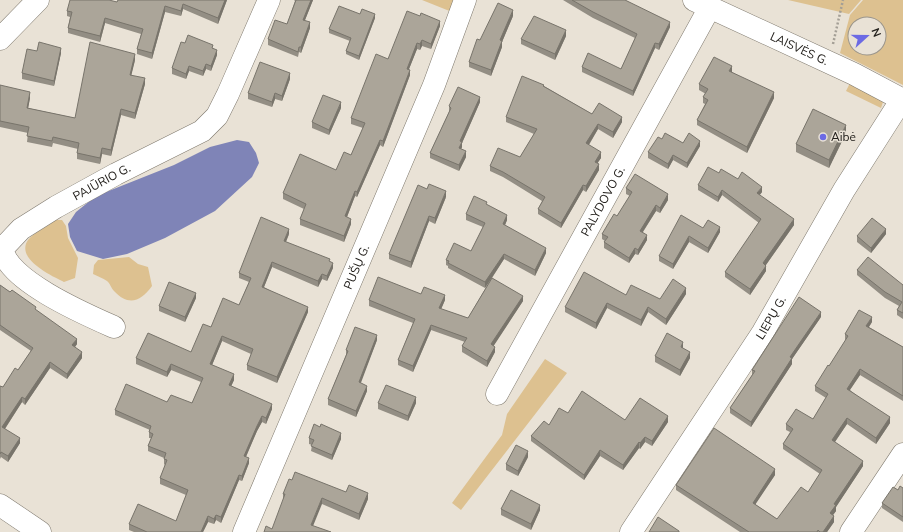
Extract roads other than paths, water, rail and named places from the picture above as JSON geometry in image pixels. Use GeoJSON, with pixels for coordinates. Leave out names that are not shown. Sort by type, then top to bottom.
{"type":"FeatureCollection","features":[{"type":"Feature","properties":{"kind":"street"},"geometry":{"type":"LineString","coordinates":[[0,39],[38,0]]}},
{"type":"Feature","properties":{"kind":"street","name":"PAJŪRIO G."},"geometry":{"type":"LineString","coordinates":[[114,327],[52,297],[14,269],[3,255],[3,248],[21,229],[56,208],[116,174],[202,131],[216,116],[228,94],[269,0]]}},
{"type":"Feature","properties":{"kind":"street","name":"PUŠŲ G."},"geometry":{"type":"LineString","coordinates":[[244,532],[434,85],[465,0]]}},
{"type":"Feature","properties":{"kind":"street","name":"LAISVĖS G."},"geometry":{"type":"LineString","coordinates":[[702,4],[902,99]]}},
{"type":"Feature","properties":{"kind":"street","name":"PALYDOVO G."},"geometry":{"type":"LineString","coordinates":[[497,394],[702,4]]}},
{"type":"Feature","properties":{"kind":"street","name":"LIEPŲ G."},"geometry":{"type":"LineString","coordinates":[[631,532],[763,332],[844,190],[902,99]]}},
{"type":"Feature","properties":{"kind":"street"},"geometry":{"type":"LineString","coordinates":[[851,532],[903,454]]}},
{"type":"Feature","properties":{"kind":"street"},"geometry":{"type":"LineString","coordinates":[[0,505],[40,532]]}},
{"type":"Feature","properties":{"kind":"water"},"geometry":{"type":"Polygon","coordinates":[[[237,140],[249,142],[256,153],[259,163],[252,177],[215,211],[165,238],[127,254],[103,259],[77,251],[70,237],[68,224],[76,212],[96,196],[174,165],[210,147],[237,140]]]}},
{"type":"Feature","properties":{"kind":"place","name":"Aibė"},"geometry":{"type":"Point","coordinates":[823,137]}}]}
